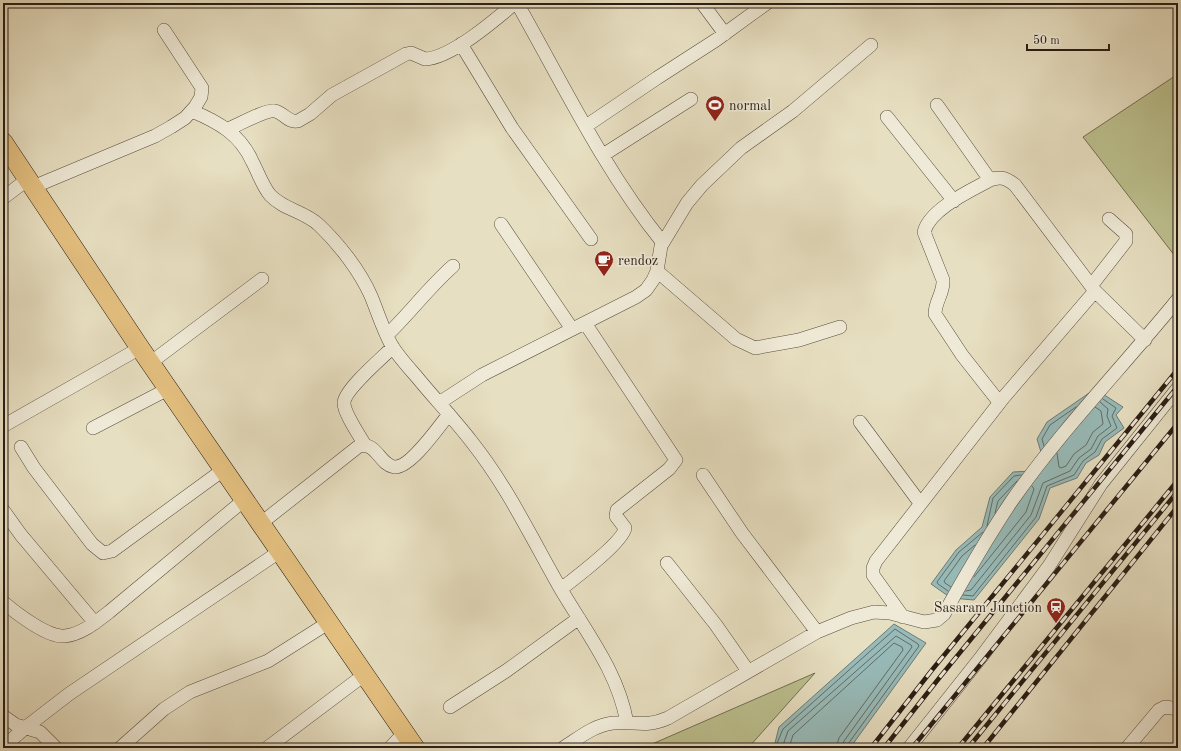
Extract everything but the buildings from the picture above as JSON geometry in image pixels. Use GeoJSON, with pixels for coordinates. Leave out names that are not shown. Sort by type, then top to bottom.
{"type":"FeatureCollection","features":[{"type":"Feature","properties":{"kind":"highway"},"geometry":{"type":"LineString","coordinates":[[3,142],[243,501],[410,742]]}},
{"type":"Feature","properties":{"kind":"street"},"geometry":{"type":"LineString","coordinates":[[228,129],[272,111],[290,120],[298,122],[332,95],[406,54],[411,53],[425,59],[430,59],[461,44],[516,3],[603,155],[631,200],[663,242]]}},
{"type":"Feature","properties":{"kind":"street"},"geometry":{"type":"LineString","coordinates":[[702,3],[725,34]]}},
{"type":"Feature","properties":{"kind":"street"},"geometry":{"type":"LineString","coordinates":[[586,126],[725,34],[767,3]]}},
{"type":"Feature","properties":{"kind":"street"},"geometry":{"type":"LineString","coordinates":[[3,198],[31,183],[154,136],[185,118],[192,111],[201,96],[202,88],[164,30]]}},
{"type":"Feature","properties":{"kind":"street"},"geometry":{"type":"LineString","coordinates":[[461,44],[512,128],[591,238]]}},
{"type":"Feature","properties":{"kind":"street"},"geometry":{"type":"LineString","coordinates":[[439,403],[482,375],[636,297],[646,290],[657,271],[658,254],[663,242],[687,203],[719,168],[741,148],[793,111],[871,45]]}},
{"type":"Feature","properties":{"kind":"street"},"geometry":{"type":"LineString","coordinates":[[603,155],[690,99]]}},
{"type":"Feature","properties":{"kind":"street"},"geometry":{"type":"LineString","coordinates":[[937,105],[990,180]]}},
{"type":"Feature","properties":{"kind":"street"},"geometry":{"type":"LineString","coordinates":[[192,111],[228,129],[241,142],[249,154],[268,193],[284,206],[307,216],[319,225],[350,262],[370,294],[390,341],[503,484],[561,589],[596,645],[615,681],[624,706],[627,724]]}},
{"type":"Feature","properties":{"kind":"street"},"geometry":{"type":"LineString","coordinates":[[887,116],[954,201]]}},
{"type":"Feature","properties":{"kind":"street"},"geometry":{"type":"LineString","coordinates":[[999,402],[962,355],[935,314],[937,300],[944,287],[943,280],[924,232],[926,225],[931,218],[954,201],[990,180],[999,177],[1007,178],[1015,185],[1093,289],[1145,340]]}},
{"type":"Feature","properties":{"kind":"street"},"geometry":{"type":"LineString","coordinates":[[904,617],[877,582],[873,575],[873,568],[887,544],[999,402],[1093,289],[1126,241],[1126,234],[1109,219]]}},
{"type":"Feature","properties":{"kind":"street"},"geometry":{"type":"LineString","coordinates":[[501,224],[572,329]]}},
{"type":"Feature","properties":{"kind":"street"},"geometry":{"type":"LineString","coordinates":[[364,445],[344,404],[345,397],[366,373],[405,319],[433,286],[453,266]]}},
{"type":"Feature","properties":{"kind":"street"},"geometry":{"type":"LineString","coordinates":[[657,271],[736,339],[755,348],[799,340],[840,327]]}},
{"type":"Feature","properties":{"kind":"street"},"geometry":{"type":"LineString","coordinates":[[3,426],[145,356],[262,280]]}},
{"type":"Feature","properties":{"kind":"street"},"geometry":{"type":"LineString","coordinates":[[563,748],[588,731],[599,726],[613,723],[643,725],[656,723],[668,718],[817,632],[851,618],[874,612],[890,613],[924,622],[937,620],[944,614],[979,554],[1012,502],[1067,430],[1145,340],[1178,299]]}},
{"type":"Feature","properties":{"kind":"street"},"geometry":{"type":"LineString","coordinates":[[561,589],[600,557],[623,534],[625,528],[616,516],[617,510],[669,469],[676,460],[585,323]]}},
{"type":"Feature","properties":{"kind":"street"},"geometry":{"type":"LineString","coordinates":[[909,748],[982,656],[1048,566],[1101,484],[1178,388]]}},
{"type":"Feature","properties":{"kind":"street"},"geometry":{"type":"LineString","coordinates":[[93,428],[168,389]]}},
{"type":"Feature","properties":{"kind":"street"},"geometry":{"type":"LineString","coordinates":[[260,524],[351,451],[364,445],[371,447],[390,465],[395,467],[401,465],[420,450],[449,414]]}},
{"type":"Feature","properties":{"kind":"street"},"geometry":{"type":"LineString","coordinates":[[860,422],[920,503]]}},
{"type":"Feature","properties":{"kind":"street"},"geometry":{"type":"LineString","coordinates":[[21,447],[34,468],[92,544],[103,553],[112,551],[223,470]]}},
{"type":"Feature","properties":{"kind":"street"},"geometry":{"type":"LineString","coordinates":[[703,475],[746,539],[817,632]]}},
{"type":"Feature","properties":{"kind":"street"},"geometry":{"type":"LineString","coordinates":[[5,607],[54,635],[64,636],[74,634],[95,623],[243,501]]}},
{"type":"Feature","properties":{"kind":"street"},"geometry":{"type":"LineString","coordinates":[[3,510],[21,535],[95,623]]}},
{"type":"Feature","properties":{"kind":"street"},"geometry":{"type":"LineString","coordinates":[[3,747],[25,728],[99,673],[279,552]]}},
{"type":"Feature","properties":{"kind":"street"},"geometry":{"type":"LineString","coordinates":[[667,563],[716,625],[748,671]]}},
{"type":"Feature","properties":{"kind":"street"},"geometry":{"type":"LineString","coordinates":[[450,707],[506,671],[579,618]]}},
{"type":"Feature","properties":{"kind":"street"},"geometry":{"type":"LineString","coordinates":[[120,748],[164,709],[190,692],[268,661],[328,622]]}},
{"type":"Feature","properties":{"kind":"street"},"geometry":{"type":"LineString","coordinates":[[267,748],[364,675]]}},
{"type":"Feature","properties":{"kind":"street"},"geometry":{"type":"LineString","coordinates":[[1126,748],[1159,710],[1165,706],[1178,709]]}},
{"type":"Feature","properties":{"kind":"street"},"geometry":{"type":"LineString","coordinates":[[3,716],[16,725],[40,732],[56,748]]}},
{"type":"Feature","properties":{"kind":"street"},"geometry":{"type":"LineString","coordinates":[[390,748],[410,742]]}},
{"type":"Feature","properties":{"kind":"green space"},"geometry":{"type":"Polygon","coordinates":[[[1178,74],[1178,260],[1083,137],[1178,74]]]}},
{"type":"Feature","properties":{"kind":"green space"},"geometry":{"type":"Polygon","coordinates":[[[815,673],[748,748],[643,748],[815,673]]]}},
{"type":"Feature","properties":{"kind":"water"},"geometry":{"type":"Polygon","coordinates":[[[1095,389],[1123,407],[1116,415],[1124,428],[1105,442],[1099,455],[1086,463],[1077,478],[1050,488],[1039,519],[974,600],[951,598],[931,584],[956,550],[982,527],[990,497],[1013,472],[1031,471],[1044,462],[1037,439],[1047,422],[1095,389]]]}},
{"type":"Feature","properties":{"kind":"water"},"geometry":{"type":"Polygon","coordinates":[[[894,624],[926,643],[850,748],[770,748],[775,743],[779,727],[894,624]]]}},
{"type":"Feature","properties":{"kind":"railway"},"geometry":{"type":"LineString","coordinates":[[871,748],[932,670],[1178,369]]}},
{"type":"Feature","properties":{"kind":"railway"},"geometry":{"type":"LineString","coordinates":[[884,748],[940,677],[1178,386]]}},
{"type":"Feature","properties":{"kind":"railway"},"geometry":{"type":"LineString","coordinates":[[912,748],[1178,423]]}},
{"type":"Feature","properties":{"kind":"railway"},"geometry":{"type":"LineString","coordinates":[[958,748],[1178,480]]}},
{"type":"Feature","properties":{"kind":"railway"},"geometry":{"type":"LineString","coordinates":[[968,748],[1178,491]]}},
{"type":"Feature","properties":{"kind":"railway"},"geometry":{"type":"LineString","coordinates":[[983,748],[1178,506]]}},
{"type":"Feature","properties":{"kind":"place","name":"normal"},"geometry":{"type":"Point","coordinates":[715,122]}},
{"type":"Feature","properties":{"kind":"place","name":"rendoz"},"geometry":{"type":"Point","coordinates":[604,277]}},
{"type":"Feature","properties":{"kind":"place","name":"Sasaram Junction"},"geometry":{"type":"Point","coordinates":[1056,624]}}]}
